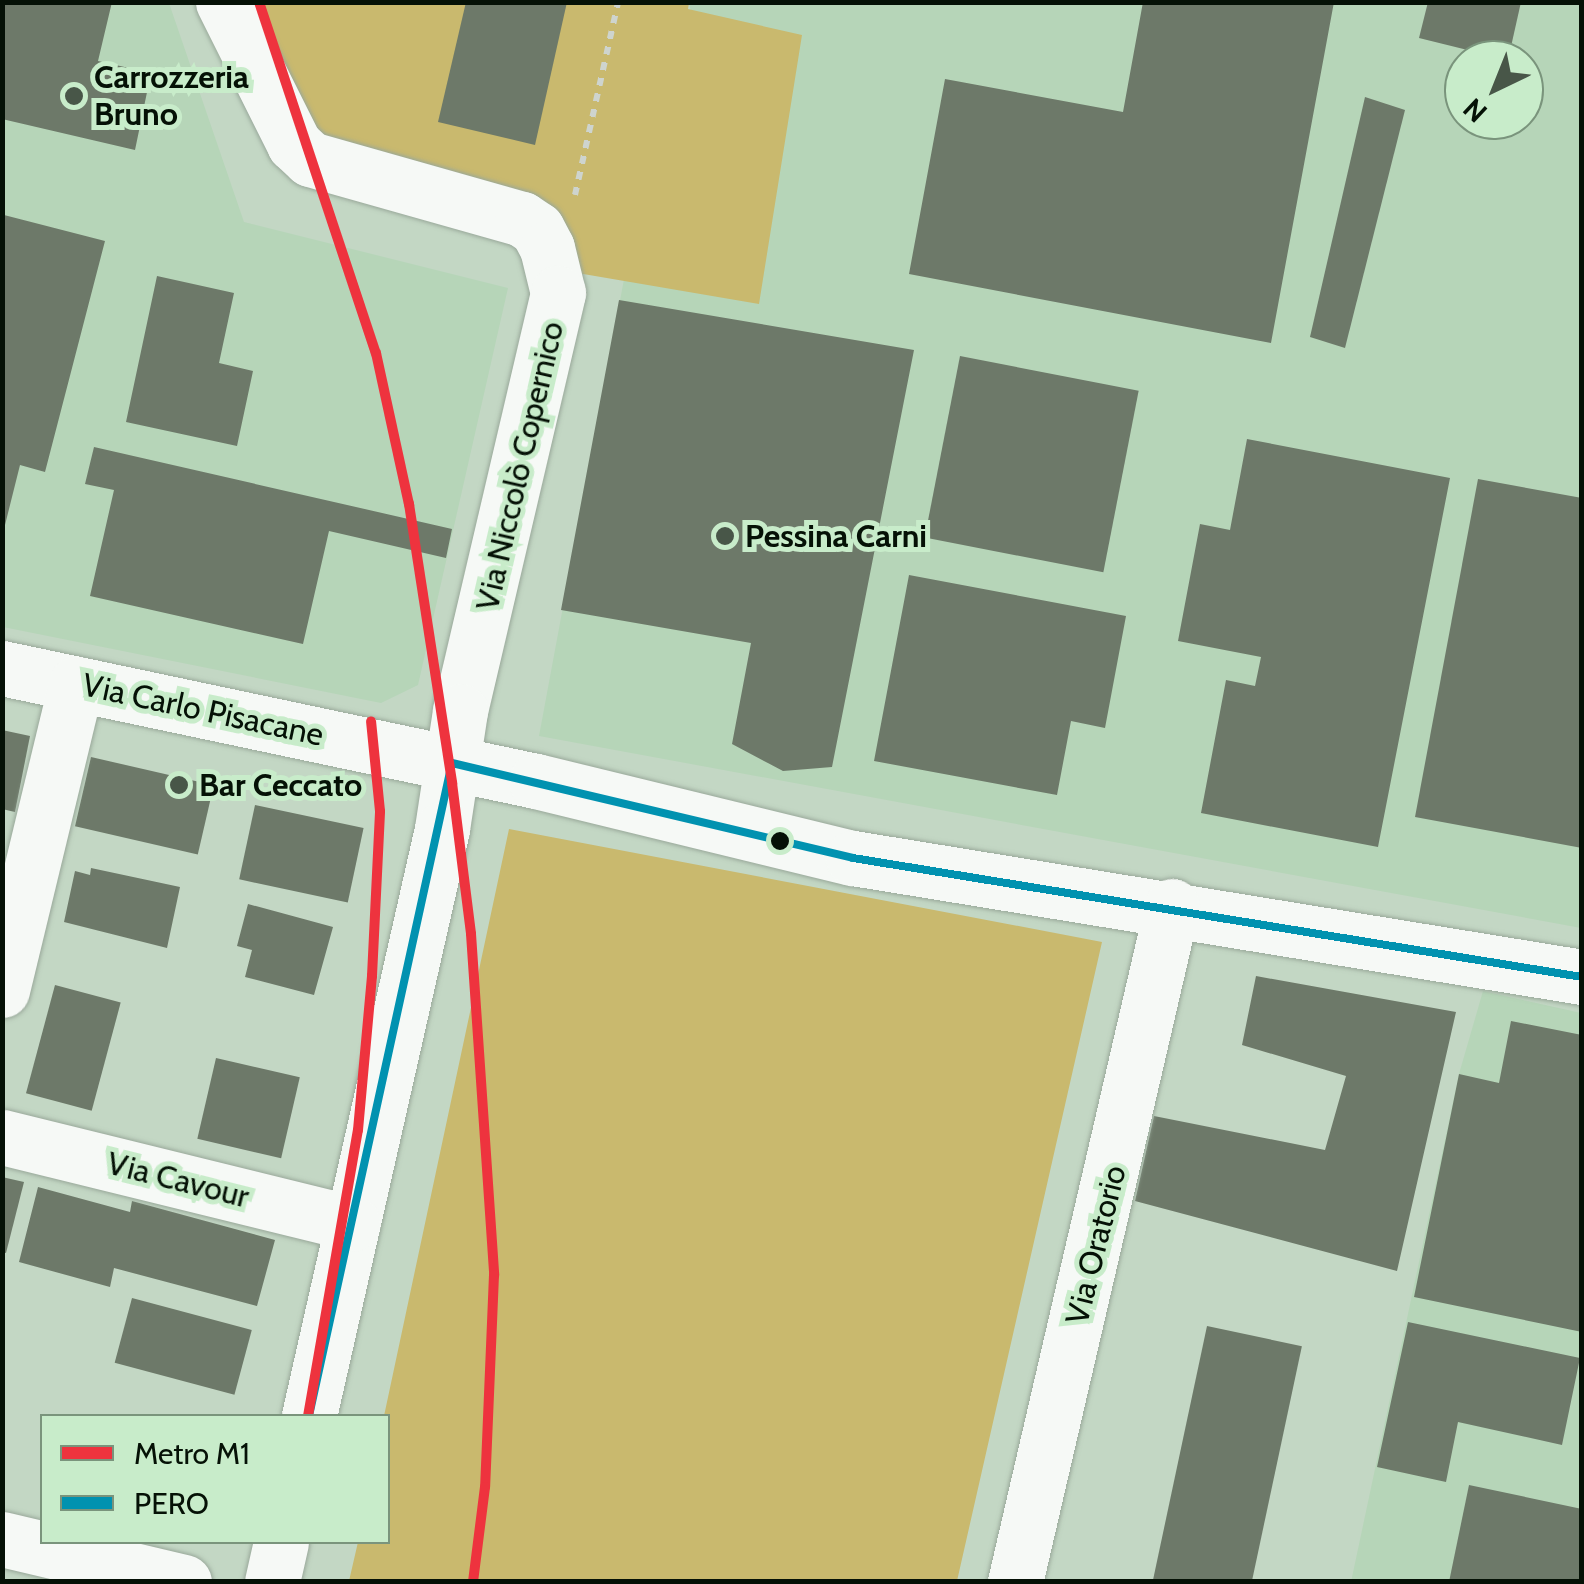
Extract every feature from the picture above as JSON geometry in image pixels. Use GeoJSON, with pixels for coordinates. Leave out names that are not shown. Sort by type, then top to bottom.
{"type":"FeatureCollection","features":[{"type":"Feature","properties":{"kind":"street"},"geometry":{"type":"LineString","coordinates":[[224,2],[294,144],[310,159],[500,210],[538,229]]}},
{"type":"Feature","properties":{"kind":"street","name":"Via Niccolò Copernico"},"geometry":{"type":"LineString","coordinates":[[309,1414],[452,763],[557,322],[554,269],[538,229]]}},
{"type":"Feature","properties":{"kind":"street","name":"Via Carlo Pisacane"},"geometry":{"type":"LineString","coordinates":[[2,668],[452,763],[852,858],[1172,906],[1582,977]]}},
{"type":"Feature","properties":{"kind":"street"},"geometry":{"type":"LineString","coordinates":[[2,990],[76,684]]}},
{"type":"Feature","properties":{"kind":"street","name":"Via Oratorio"},"geometry":{"type":"LineString","coordinates":[[1015,1582],[1172,906]]}},
{"type":"Feature","properties":{"kind":"street","name":"Via Cavour"},"geometry":{"type":"LineString","coordinates":[[2,1136],[353,1223]]}},
{"type":"Feature","properties":{"kind":"street"},"geometry":{"type":"LineString","coordinates":[[2,1539],[184,1582]]}},
{"type":"Feature","properties":{"kind":"street"},"geometry":{"type":"LineString","coordinates":[[272,1582],[281,1544]]}},
{"type":"Feature","properties":{"kind":"path"},"geometry":{"type":"LineString","coordinates":[[538,229],[576,194],[618,2]]}},
{"type":"Feature","properties":{"kind":"shaded area"},"geometry":{"type":"Polygon","coordinates":[[[3,3],[169,3],[244,222],[508,288],[418,685],[381,703],[3,627],[3,3]]]}},
{"type":"Feature","properties":{"kind":"shaded area"},"geometry":{"type":"Polygon","coordinates":[[[223,3],[689,3],[688,9],[802,35],[759,304],[554,269],[547,248],[332,168],[223,3]]]}},
{"type":"Feature","properties":{"kind":"shaded area"},"geometry":{"type":"Polygon","coordinates":[[[689,3],[1581,3],[1581,928],[539,736],[624,279],[759,303],[689,3]]]}},
{"type":"Feature","properties":{"kind":"shaded area"},"geometry":{"type":"Polygon","coordinates":[[[509,829],[1102,942],[957,1581],[349,1581],[358,1544],[390,1544],[390,1414],[384,1414],[509,829]]]}},
{"type":"Feature","properties":{"kind":"shaded area"},"geometry":{"type":"Polygon","coordinates":[[[1483,991],[1581,1013],[1581,1581],[1351,1582],[1459,1074],[1483,991]]]}},
{"type":"Feature","properties":{"kind":"building","name":"Carrozzeria Bruno"},"geometry":{"type":"Polygon","coordinates":[[[2,2],[112,2],[98,61],[151,73],[135,150],[2,119],[2,2]]]}},
{"type":"Feature","properties":{"kind":"building"},"geometry":{"type":"Polygon","coordinates":[[[466,2],[567,2],[535,145],[438,122],[466,2]]]}},
{"type":"Feature","properties":{"kind":"building"},"geometry":{"type":"Polygon","coordinates":[[[1143,2],[1334,2],[1271,343],[909,274],[945,79],[1123,112],[1143,2]]]}},
{"type":"Feature","properties":{"kind":"building"},"geometry":{"type":"Polygon","coordinates":[[[1428,2],[1521,2],[1512,40],[1444,40],[1444,44],[1419,38],[1428,2]]]}},
{"type":"Feature","properties":{"kind":"building"},"geometry":{"type":"Polygon","coordinates":[[[1365,97],[1405,110],[1345,348],[1310,337],[1365,97]]]}},
{"type":"Feature","properties":{"kind":"building"},"geometry":{"type":"Polygon","coordinates":[[[4,215],[105,241],[45,472],[20,465],[4,529],[4,215]]]}},
{"type":"Feature","properties":{"kind":"building"},"geometry":{"type":"Polygon","coordinates":[[[157,276],[234,293],[219,363],[253,371],[237,446],[126,422],[157,276]]]}},
{"type":"Feature","properties":{"kind":"building","name":"Pessina Carni"},"geometry":{"type":"Polygon","coordinates":[[[619,300],[914,350],[832,767],[783,771],[732,744],[751,643],[561,610],[619,300]]]}},
{"type":"Feature","properties":{"kind":"building"},"geometry":{"type":"Polygon","coordinates":[[[960,356],[1139,391],[1103,572],[925,538],[960,356]]]}},
{"type":"Feature","properties":{"kind":"building"},"geometry":{"type":"Polygon","coordinates":[[[1247,439],[1450,478],[1378,847],[1201,813],[1226,680],[1255,686],[1261,657],[1178,641],[1200,524],[1230,530],[1247,439]]]}},
{"type":"Feature","properties":{"kind":"building"},"geometry":{"type":"Polygon","coordinates":[[[94,447],[452,529],[446,558],[329,531],[303,644],[90,596],[114,490],[85,484],[94,447]]]}},
{"type":"Feature","properties":{"kind":"building"},"geometry":{"type":"Polygon","coordinates":[[[1478,479],[1582,498],[1582,848],[1415,817],[1478,479]]]}},
{"type":"Feature","properties":{"kind":"building"},"geometry":{"type":"Polygon","coordinates":[[[909,575],[1126,616],[1105,728],[1071,721],[1057,795],[874,761],[909,575]]]}},
{"type":"Feature","properties":{"kind":"building"},"geometry":{"type":"Polygon","coordinates":[[[2,730],[30,736],[15,812],[2,809],[2,730]]]}},
{"type":"Feature","properties":{"kind":"building"},"geometry":{"type":"Polygon","coordinates":[[[91,757],[214,785],[198,855],[75,826],[91,757]]]}},
{"type":"Feature","properties":{"kind":"building"},"geometry":{"type":"Polygon","coordinates":[[[255,805],[364,828],[348,902],[239,879],[255,805]]]}},
{"type":"Feature","properties":{"kind":"building"},"geometry":{"type":"Polygon","coordinates":[[[91,868],[180,887],[167,948],[64,922],[75,871],[90,875],[91,868]]]}},
{"type":"Feature","properties":{"kind":"building"},"geometry":{"type":"Polygon","coordinates":[[[248,904],[333,927],[314,995],[245,977],[252,950],[237,946],[248,904]]]}},
{"type":"Feature","properties":{"kind":"building"},"geometry":{"type":"Polygon","coordinates":[[[1256,976],[1456,1012],[1397,1271],[1135,1201],[1154,1116],[1325,1150],[1346,1076],[1242,1045],[1256,976]]]}},
{"type":"Feature","properties":{"kind":"building"},"geometry":{"type":"Polygon","coordinates":[[[55,985],[121,1003],[92,1111],[26,1093],[55,985]]]}},
{"type":"Feature","properties":{"kind":"building"},"geometry":{"type":"Polygon","coordinates":[[[1511,1021],[1582,1035],[1582,1332],[1414,1297],[1459,1074],[1499,1083],[1511,1021]]]}},
{"type":"Feature","properties":{"kind":"building"},"geometry":{"type":"Polygon","coordinates":[[[216,1058],[300,1077],[281,1158],[197,1139],[216,1058]]]}},
{"type":"Feature","properties":{"kind":"building"},"geometry":{"type":"Polygon","coordinates":[[[2,1177],[24,1182],[6,1253],[2,1252],[2,1177]]]}},
{"type":"Feature","properties":{"kind":"building"},"geometry":{"type":"Polygon","coordinates":[[[38,1187],[130,1212],[132,1201],[275,1240],[257,1306],[114,1268],[110,1287],[19,1262],[38,1187]]]}},
{"type":"Feature","properties":{"kind":"building"},"geometry":{"type":"Polygon","coordinates":[[[132,1298],[252,1330],[234,1395],[115,1363],[132,1298]]]}},
{"type":"Feature","properties":{"kind":"building"},"geometry":{"type":"Polygon","coordinates":[[[1408,1322],[1580,1358],[1562,1445],[1458,1422],[1446,1482],[1377,1467],[1408,1322]]]}},
{"type":"Feature","properties":{"kind":"building"},"geometry":{"type":"Polygon","coordinates":[[[1207,1326],[1302,1346],[1252,1582],[1153,1582],[1207,1326]]]}},
{"type":"Feature","properties":{"kind":"building"},"geometry":{"type":"Polygon","coordinates":[[[1469,1485],[1582,1509],[1582,1582],[1449,1582],[1469,1485]]]}},
{"type":"Feature","properties":{"kind":"metro line","name":"M1"},"geometry":{"type":"LineString","coordinates":[[259,2],[376,353],[409,504],[452,783],[471,934],[494,1275],[485,1487],[473,1582]]}},
{"type":"Feature","properties":{"kind":"metro line","name":"M1"},"geometry":{"type":"LineString","coordinates":[[308,1414],[358,1130],[372,976],[380,811],[371,721]]}},
{"type":"Feature","properties":{"kind":"transit line","name":"PERO"},"geometry":{"type":"LineString","coordinates":[[452,763],[853,858],[1582,977]]}},
{"type":"Feature","properties":{"kind":"transit line","name":"PERO"},"geometry":{"type":"LineString","coordinates":[[309,1414],[452,763]]}},
{"type":"Feature","properties":{"kind":"place","name":"Carrozzeria Bruno"},"geometry":{"type":"Point","coordinates":[74,96]}},
{"type":"Feature","properties":{"kind":"place","name":"Pessina Carni"},"geometry":{"type":"Point","coordinates":[725,536]}},
{"type":"Feature","properties":{"kind":"place","name":"Bar Ceccato"},"geometry":{"type":"Point","coordinates":[179,785]}}]}
